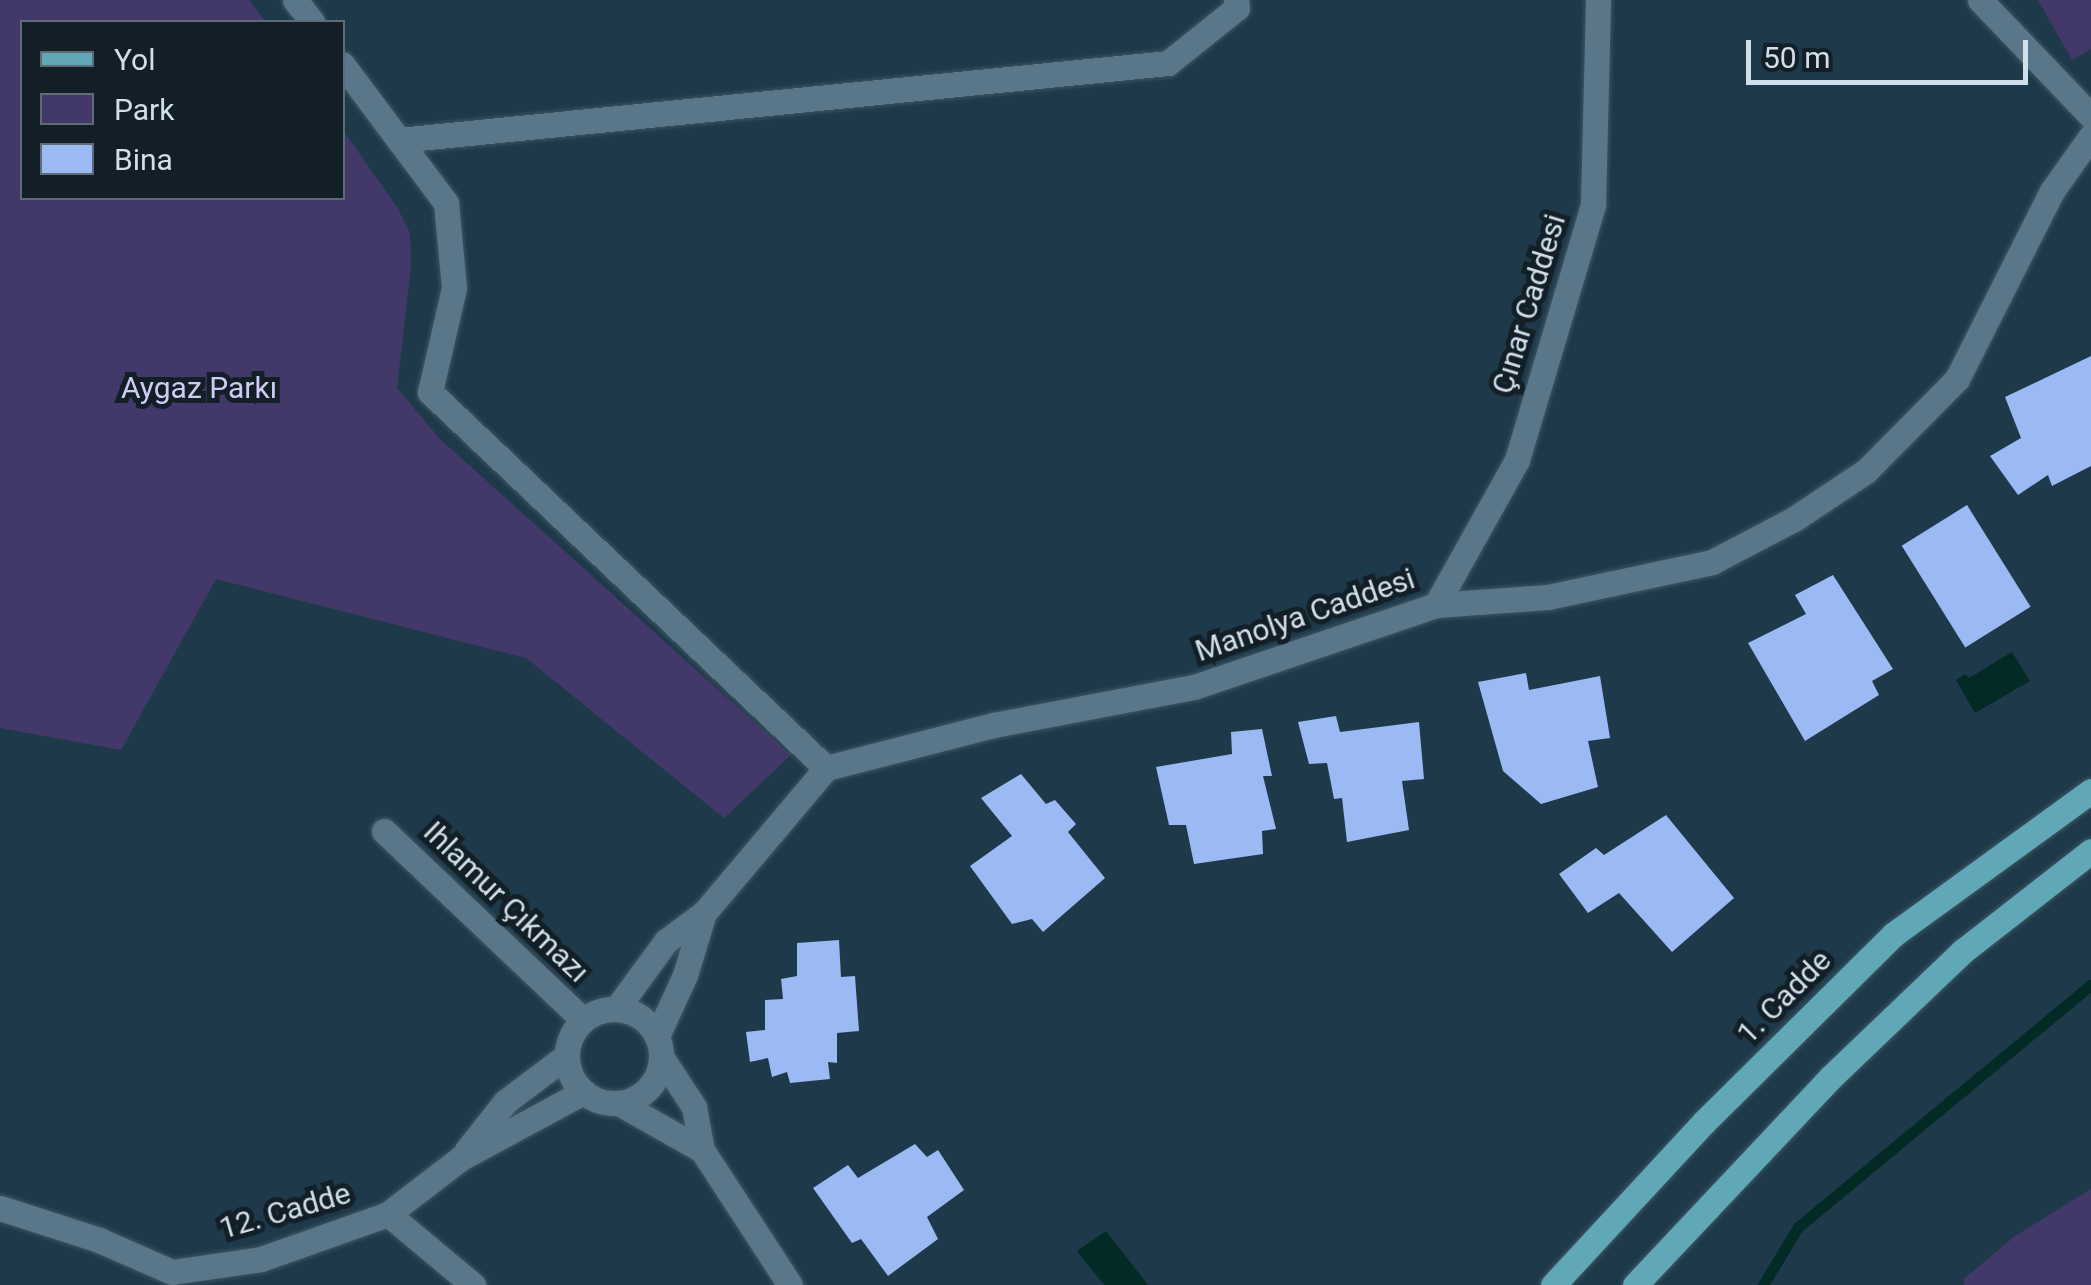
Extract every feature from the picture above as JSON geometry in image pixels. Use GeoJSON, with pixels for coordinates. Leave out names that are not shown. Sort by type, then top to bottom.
{"type":"FeatureCollection","features":[{"type":"Feature","properties":{"kind":"main road","name":"1. Cadde"},"geometry":{"type":"LineString","coordinates":[[1553,1285],[1704,1122],[1894,934],[2091,791]]}},
{"type":"Feature","properties":{"kind":"main road"},"geometry":{"type":"LineString","coordinates":[[1635,1285],[1831,1077],[1963,950],[2091,851]]}},
{"type":"Feature","properties":{"kind":"street"},"geometry":{"type":"LineString","coordinates":[[399,140],[1168,63],[1237,8],[1236,0]]}},
{"type":"Feature","properties":{"kind":"street","name":"Çınar Caddesi"},"geometry":{"type":"LineString","coordinates":[[1436,604],[1517,460],[1593,205],[1598,0]]}},
{"type":"Feature","properties":{"kind":"street"},"geometry":{"type":"LineString","coordinates":[[1980,0],[2091,116]]}},
{"type":"Feature","properties":{"kind":"street"},"geometry":{"type":"LineString","coordinates":[[345,68],[446,203],[454,288],[430,392],[826,768],[704,913],[666,941],[617,1008]]}},
{"type":"Feature","properties":{"kind":"street","name":"Manolya Caddesi"},"geometry":{"type":"LineString","coordinates":[[826,768],[994,725],[1194,687],[1436,604],[1548,596],[1712,562],[1794,519],[1866,471],[1956,379],[2052,190],[2091,136]]}},
{"type":"Feature","properties":{"kind":"street","name":"Ihlamur Çıkmazı"},"geometry":{"type":"LineString","coordinates":[[384,830],[583,1020]]}},
{"type":"Feature","properties":{"kind":"street"},"geometry":{"type":"LineString","coordinates":[[618,1104],[653,1084],[659,1047],[704,913]]}},
{"type":"Feature","properties":{"kind":"street"},"geometry":{"type":"LineString","coordinates":[[702,1150],[618,1104],[583,1092],[574,1082],[566,1056],[568,1043],[583,1020],[593,1012],[617,1008],[642,1017],[694,1107],[702,1150],[790,1285]]}},
{"type":"Feature","properties":{"kind":"street"},"geometry":{"type":"LineString","coordinates":[[461,1158],[505,1102],[566,1056]]}},
{"type":"Feature","properties":{"kind":"street"},"geometry":{"type":"LineString","coordinates":[[461,1158],[583,1092]]}},
{"type":"Feature","properties":{"kind":"street","name":"12. Cadde"},"geometry":{"type":"LineString","coordinates":[[0,1208],[98,1240],[167,1279],[261,1259],[388,1214],[461,1158]]}},
{"type":"Feature","properties":{"kind":"street"},"geometry":{"type":"LineString","coordinates":[[388,1214],[473,1285]]}},
{"type":"Feature","properties":{"kind":"green space","name":"Aygaz Parkı"},"geometry":{"type":"Polygon","coordinates":[[[0,0],[249,0],[264,20],[20,20],[20,200],[345,200],[345,133],[397,207],[410,233],[411,266],[397,388],[440,439],[791,755],[724,818],[526,658],[216,579],[121,750],[0,728],[0,0]]]}},
{"type":"Feature","properties":{"kind":"green space"},"geometry":{"type":"Polygon","coordinates":[[[2038,0],[2091,0],[2091,49],[2072,60],[2038,0]]]}},
{"type":"Feature","properties":{"kind":"green space"},"geometry":{"type":"Polygon","coordinates":[[[2091,1189],[2091,1285],[1964,1285],[1964,1279],[2015,1236],[2091,1189]]]}},
{"type":"Feature","properties":{"kind":"shaded area"},"geometry":{"type":"Polygon","coordinates":[[[2012,652],[2030,681],[1975,713],[1956,680],[1965,674],[1969,678],[2012,652]]]}},
{"type":"Feature","properties":{"kind":"shaded area"},"geometry":{"type":"Polygon","coordinates":[[[1106,1231],[1148,1285],[1104,1285],[1077,1251],[1106,1231]]]}},
{"type":"Feature","properties":{"kind":"building"},"geometry":{"type":"Polygon","coordinates":[[[2091,356],[2091,466],[2052,486],[2048,475],[2018,495],[1990,456],[2021,438],[2005,397],[2091,356]]]}},
{"type":"Feature","properties":{"kind":"building"},"geometry":{"type":"Polygon","coordinates":[[[1967,505],[2031,607],[1965,648],[1902,546],[1967,505]]]}},
{"type":"Feature","properties":{"kind":"building"},"geometry":{"type":"Polygon","coordinates":[[[1833,575],[1893,669],[1872,681],[1879,695],[1805,741],[1748,643],[1806,614],[1795,595],[1833,575]]]}},
{"type":"Feature","properties":{"kind":"building"},"geometry":{"type":"Polygon","coordinates":[[[1526,673],[1529,690],[1600,676],[1610,738],[1588,741],[1598,787],[1541,804],[1503,771],[1478,682],[1526,673]]]}},
{"type":"Feature","properties":{"kind":"building"},"geometry":{"type":"Polygon","coordinates":[[[1336,716],[1340,732],[1419,722],[1424,779],[1402,781],[1409,830],[1347,842],[1342,798],[1334,799],[1327,763],[1309,764],[1298,722],[1336,716]]]}},
{"type":"Feature","properties":{"kind":"building"},"geometry":{"type":"Polygon","coordinates":[[[1262,729],[1272,776],[1263,776],[1276,829],[1262,831],[1263,854],[1194,864],[1186,825],[1169,825],[1156,767],[1232,754],[1231,732],[1262,729]]]}},
{"type":"Feature","properties":{"kind":"building"},"geometry":{"type":"Polygon","coordinates":[[[1021,774],[1046,804],[1055,800],[1076,824],[1068,832],[1105,878],[1043,932],[1032,919],[1012,924],[970,866],[1012,836],[981,798],[1021,774]]]}},
{"type":"Feature","properties":{"kind":"building"},"geometry":{"type":"Polygon","coordinates":[[[1666,815],[1734,898],[1672,952],[1619,893],[1588,913],[1559,874],[1596,848],[1604,855],[1666,815]]]}},
{"type":"Feature","properties":{"kind":"building"},"geometry":{"type":"Polygon","coordinates":[[[839,940],[841,977],[855,976],[859,1031],[837,1033],[837,1063],[828,1062],[830,1079],[790,1083],[787,1072],[772,1077],[768,1058],[750,1062],[746,1032],[765,1030],[765,1000],[783,999],[781,979],[797,976],[797,943],[839,940]]]}},
{"type":"Feature","properties":{"kind":"building"},"geometry":{"type":"Polygon","coordinates":[[[915,1144],[927,1157],[938,1150],[964,1190],[927,1217],[938,1239],[888,1276],[861,1239],[852,1243],[813,1188],[848,1165],[858,1178],[915,1144]]]}},
{"type":"Feature","properties":{"kind":"waterway"},"geometry":{"type":"LineString","coordinates":[[1763,1285],[1798,1227],[2091,985]]}}]}
